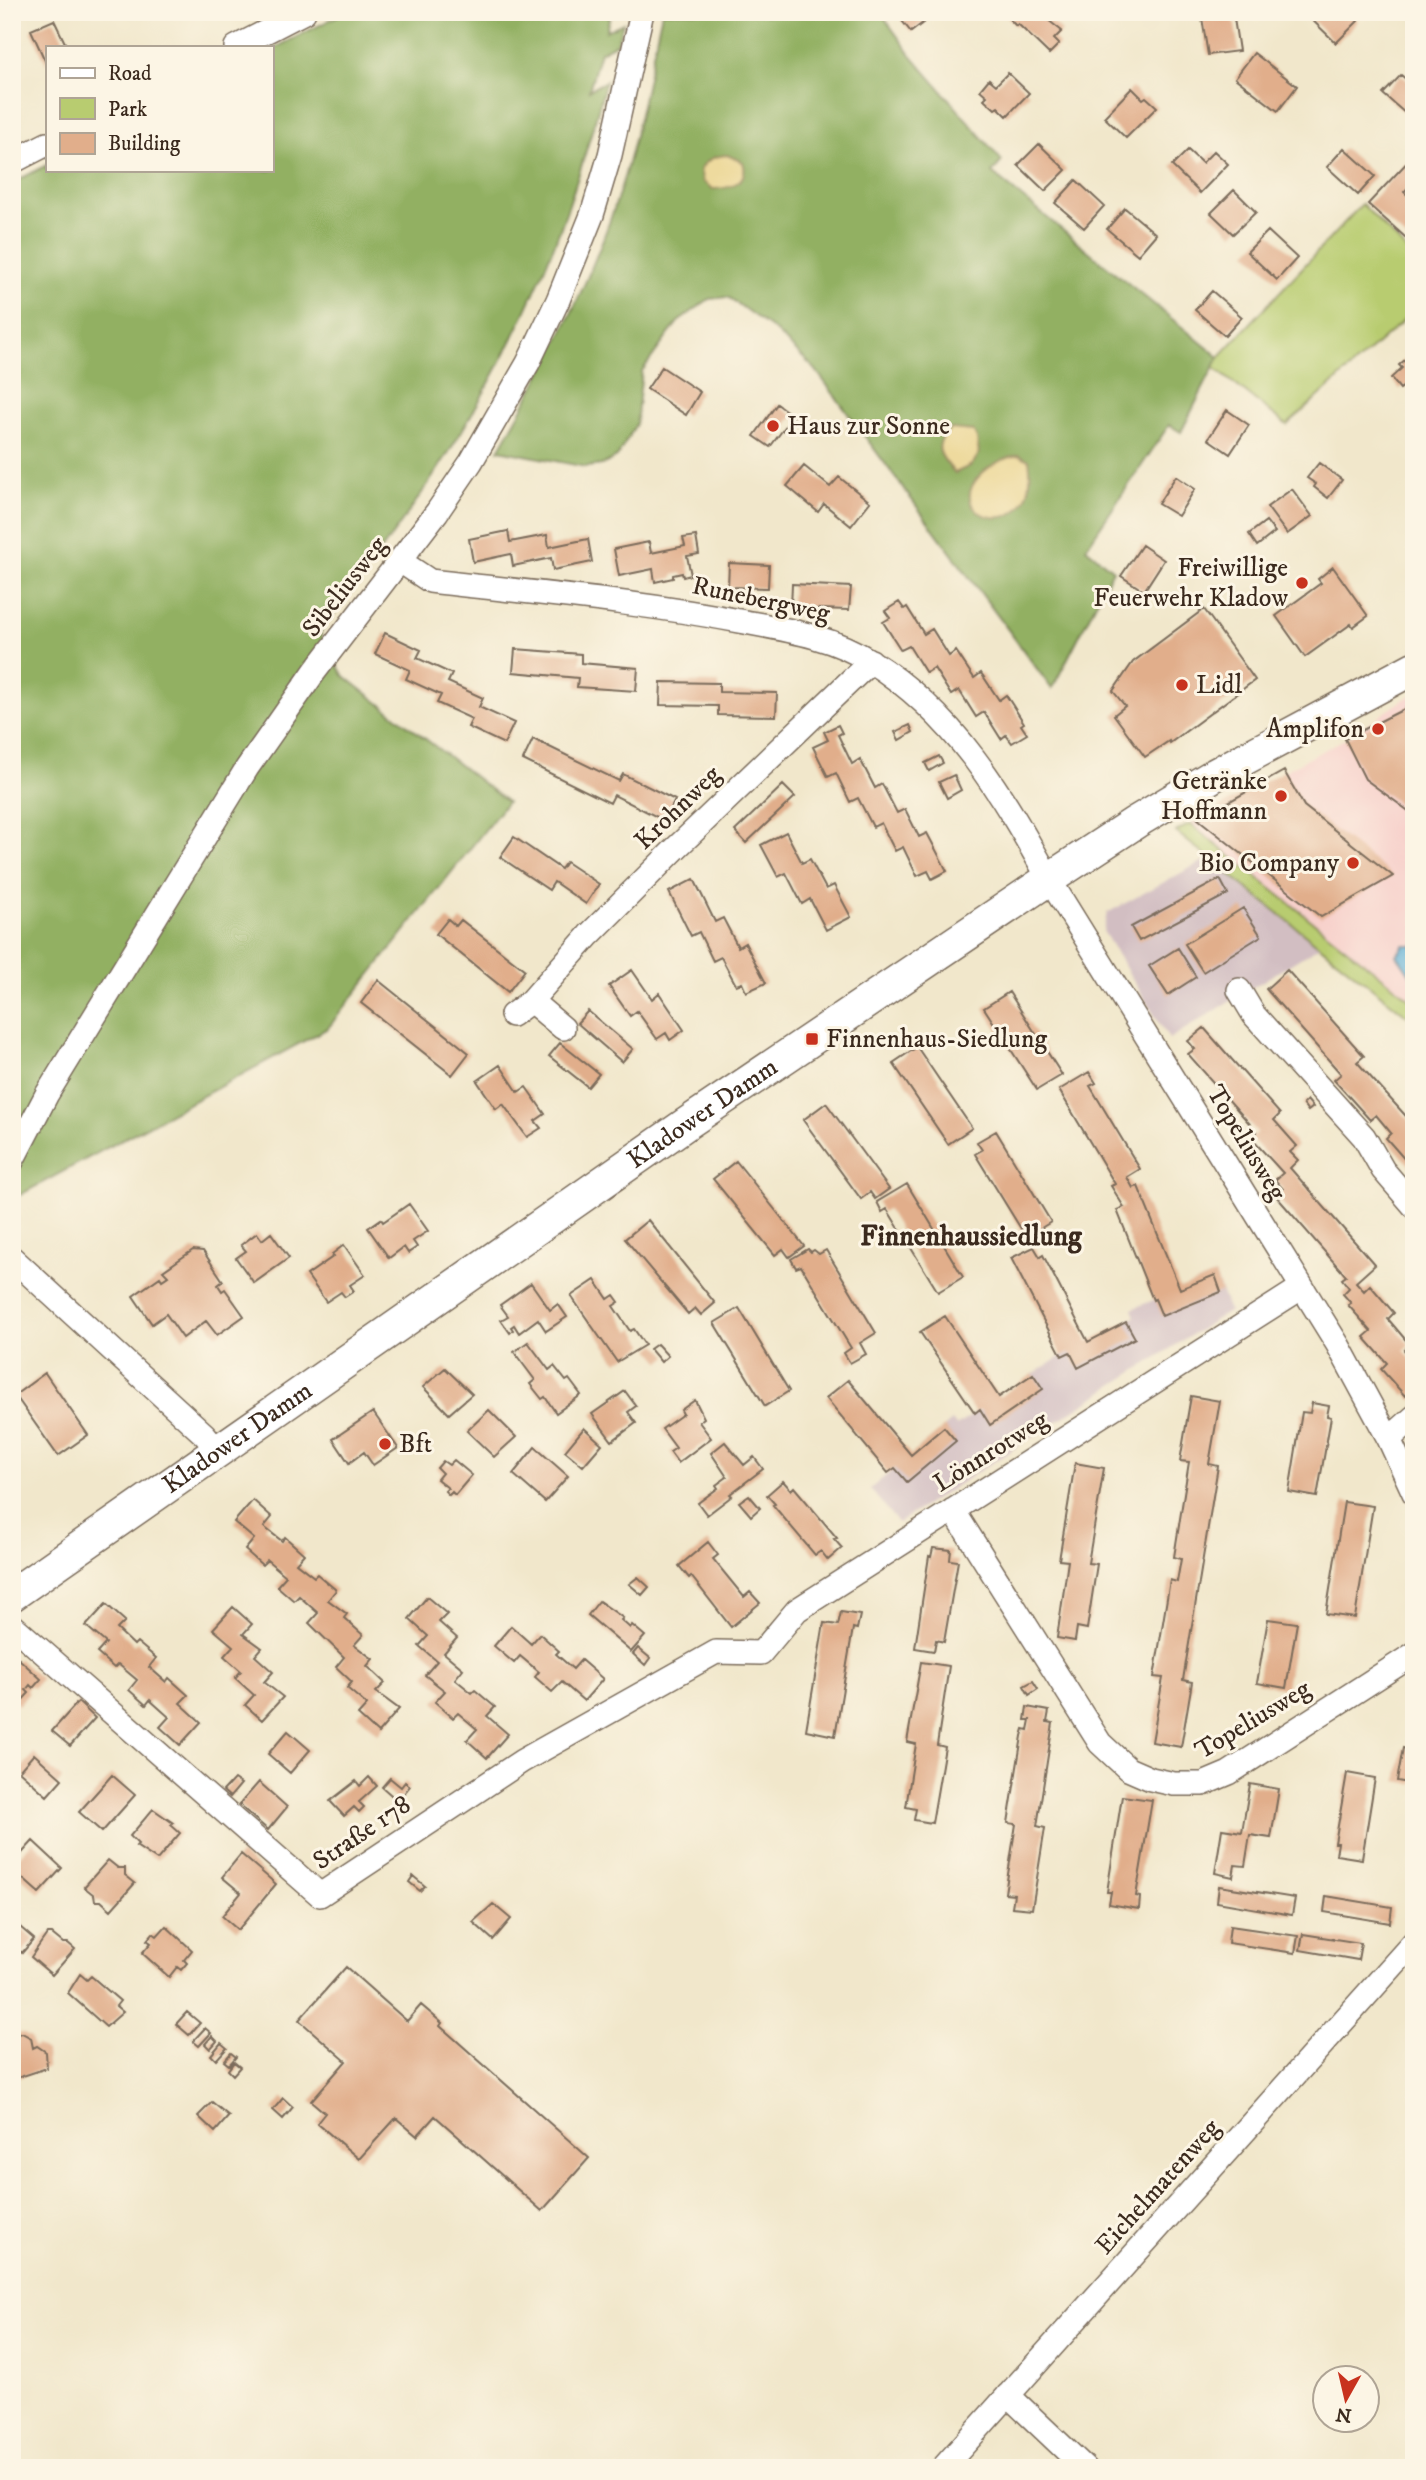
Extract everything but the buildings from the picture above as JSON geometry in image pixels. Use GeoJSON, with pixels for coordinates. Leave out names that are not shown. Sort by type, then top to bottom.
{"type":"FeatureCollection","features":[{"type":"Feature","properties":{"kind":"main road","name":"Kladower Damm"},"geometry":{"type":"LineString","coordinates":[[12,1595],[675,1132],[1049,879],[1216,774],[1414,668]]}},
{"type":"Feature","properties":{"kind":"street"},"geometry":{"type":"LineString","coordinates":[[238,46],[304,12]]}},
{"type":"Feature","properties":{"kind":"street","name":"Sibeliusweg"},"geometry":{"type":"LineString","coordinates":[[12,1161],[47,1094],[247,768],[315,671],[437,512],[478,451],[528,363],[558,300],[592,215],[610,155],[642,12]]}},
{"type":"Feature","properties":{"kind":"street"},"geometry":{"type":"LineString","coordinates":[[12,162],[46,145]]}},
{"type":"Feature","properties":{"kind":"street","name":"Runebergweg"},"geometry":{"type":"LineString","coordinates":[[400,561],[430,581],[700,613],[814,636],[847,648],[871,661],[934,712],[961,740],[1011,810],[1049,879]]}},
{"type":"Feature","properties":{"kind":"street","name":"Krohnweg"},"geometry":{"type":"LineString","coordinates":[[512,1015],[531,1001],[614,910],[871,661]]}},
{"type":"Feature","properties":{"kind":"street","name":"Topeliusweg"},"geometry":{"type":"LineString","coordinates":[[1049,879],[1150,1038],[1347,1361],[1389,1438],[1414,1493]]}},
{"type":"Feature","properties":{"kind":"street"},"geometry":{"type":"LineString","coordinates":[[1238,990],[1254,1015],[1364,1137],[1383,1170],[1414,1206]]}},
{"type":"Feature","properties":{"kind":"street"},"geometry":{"type":"LineString","coordinates":[[531,1001],[563,1028]]}},
{"type":"Feature","properties":{"kind":"street"},"geometry":{"type":"LineString","coordinates":[[12,1258],[205,1435],[219,1452]]}},
{"type":"Feature","properties":{"kind":"street","name":"Lönnrotweg"},"geometry":{"type":"LineString","coordinates":[[716,1652],[761,1653],[797,1610],[1301,1288]]}},
{"type":"Feature","properties":{"kind":"street"},"geometry":{"type":"LineString","coordinates":[[1389,1438],[1414,1417]]}},
{"type":"Feature","properties":{"kind":"street","name":"Topeliusweg"},"geometry":{"type":"LineString","coordinates":[[953,1510],[1100,1744],[1128,1769],[1152,1779],[1174,1784],[1203,1784],[1229,1773],[1414,1654]]}},
{"type":"Feature","properties":{"kind":"street","name":"Straße 178"},"geometry":{"type":"LineString","coordinates":[[12,1625],[320,1895],[522,1761],[716,1652]]}},
{"type":"Feature","properties":{"kind":"street","name":"Eichelmatenweg"},"geometry":{"type":"LineString","coordinates":[[943,2468],[1414,1942]]}},
{"type":"Feature","properties":{"kind":"street"},"geometry":{"type":"LineString","coordinates":[[1008,2395],[1085,2468]]}},
{"type":"Feature","properties":{"kind":"shaded area"},"geometry":{"type":"Polygon","coordinates":[[[1414,693],[1414,1002],[1190,824],[1345,739],[1414,693]]]}},
{"type":"Feature","properties":{"kind":"shaded area"},"geometry":{"type":"Polygon","coordinates":[[[1209,858],[1320,946],[1169,1039],[1103,931],[1107,913],[1209,858]]]}},
{"type":"Feature","properties":{"kind":"shaded area"},"geometry":{"type":"Polygon","coordinates":[[[1215,1275],[1229,1311],[898,1523],[870,1489],[952,1421],[956,1426],[1055,1360],[1135,1317],[1132,1309],[1215,1275]]]}},
{"type":"Feature","properties":{"kind":"green space"},"geometry":{"type":"Polygon","coordinates":[[[345,12],[611,12],[606,31],[623,23],[617,43],[600,52],[589,90],[606,81],[582,163],[555,243],[513,338],[476,407],[430,481],[320,633],[343,675],[507,802],[328,1028],[20,1195],[12,1193],[12,183],[46,166],[46,172],[273,172],[273,49],[345,12]]]}},
{"type":"Feature","properties":{"kind":"green space"},"geometry":{"type":"Polygon","coordinates":[[[662,12],[764,12],[766,15],[770,12],[880,12],[912,56],[1002,161],[992,173],[1219,357],[1181,432],[1169,425],[1086,548],[1113,570],[1052,689],[815,369],[774,330],[728,297],[709,299],[678,322],[642,371],[636,424],[617,457],[602,465],[586,467],[499,450],[553,350],[601,246],[625,174],[662,12]]]}},
{"type":"Feature","properties":{"kind":"green space"},"geometry":{"type":"Polygon","coordinates":[[[1362,204],[1414,258],[1414,311],[1287,425],[1213,367],[1219,357],[1362,204]]]}},
{"type":"Feature","properties":{"kind":"green space"},"geometry":{"type":"Polygon","coordinates":[[[1190,824],[1414,1002],[1414,1021],[1176,832],[1190,824]]]}},
{"type":"Feature","properties":{"kind":"sand"},"geometry":{"type":"Polygon","coordinates":[[[727,155],[743,162],[744,175],[731,186],[713,189],[703,182],[700,170],[711,159],[727,155]]]}},
{"type":"Feature","properties":{"kind":"sand"},"geometry":{"type":"Polygon","coordinates":[[[951,429],[973,431],[977,438],[979,454],[972,465],[955,473],[942,457],[939,446],[951,429]]]}},
{"type":"Feature","properties":{"kind":"sand"},"geometry":{"type":"Polygon","coordinates":[[[1019,455],[1029,460],[1029,488],[1021,506],[1008,515],[993,517],[980,513],[971,504],[971,490],[981,474],[1008,457],[1019,455]]]}},
{"type":"Feature","properties":{"kind":"water"},"geometry":{"type":"Polygon","coordinates":[[[1404,945],[1414,945],[1414,980],[1397,955],[1404,945]]]}},
{"type":"Feature","properties":{"kind":"place","name":"Haus zur Sonne"},"geometry":{"type":"Point","coordinates":[773,426]}},
{"type":"Feature","properties":{"kind":"place","name":"Freiwillige Feuerwehr Kladow"},"geometry":{"type":"Point","coordinates":[1302,583]}},
{"type":"Feature","properties":{"kind":"place","name":"Lidl"},"geometry":{"type":"Point","coordinates":[1182,685]}},
{"type":"Feature","properties":{"kind":"place","name":"Amplifon"},"geometry":{"type":"Point","coordinates":[1378,729]}},
{"type":"Feature","properties":{"kind":"place","name":"Getränke Hoffmann"},"geometry":{"type":"Point","coordinates":[1281,796]}},
{"type":"Feature","properties":{"kind":"place","name":"Bio Company"},"geometry":{"type":"Point","coordinates":[1353,863]}},
{"type":"Feature","properties":{"kind":"place","name":"Finnenhaus-Siedlung"},"geometry":{"type":"Point","coordinates":[812,1039]}},
{"type":"Feature","properties":{"kind":"place","name":"Bft"},"geometry":{"type":"Point","coordinates":[385,1444]}},
{"type":"Feature","properties":{"kind":"district","name":"Finnenhaussiedlung"},"geometry":{"type":"Point","coordinates":[971,1236]}}]}
